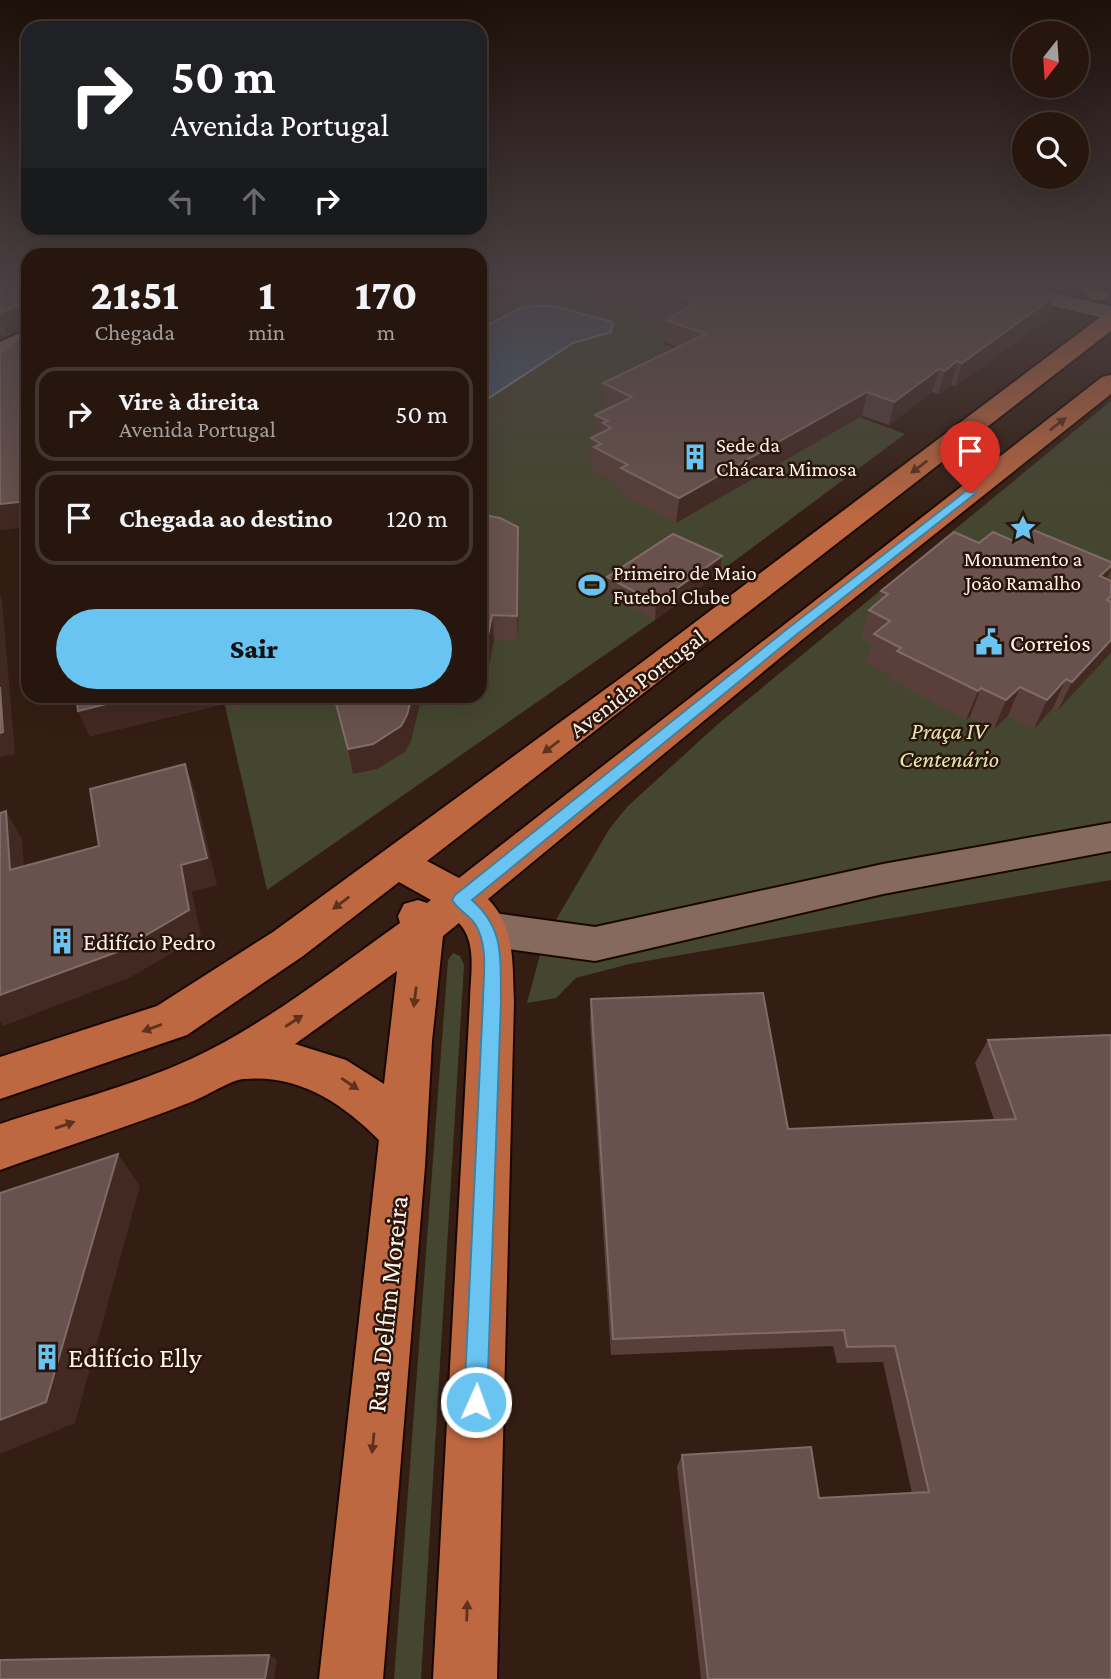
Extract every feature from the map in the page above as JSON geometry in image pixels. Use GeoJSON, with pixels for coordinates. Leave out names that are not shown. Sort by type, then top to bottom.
{"type":"FeatureCollection","features":[{"type":"Feature","properties":{"kind":"main road","name":"Avenida Portugal"},"geometry":{"type":"LineString","coordinates":[[0,1078],[172,1021],[288,944],[645,677],[1032,363]]}},
{"type":"Feature","properties":{"kind":"main road"},"geometry":{"type":"LineString","coordinates":[[0,1147],[176,1087],[237,1058],[331,996],[457,919],[792,632],[1111,382]]}},
{"type":"Feature","properties":{"kind":"main road"},"geometry":{"type":"LineString","coordinates":[[396,862],[457,919],[491,945],[492,1001],[465,1679]]}},
{"type":"Feature","properties":{"kind":"main road","name":"Rua Delfim Moreira"},"geometry":{"type":"LineString","coordinates":[[351,1679],[404,1133],[410,1041],[457,919]]}},
{"type":"Feature","properties":{"kind":"main road"},"geometry":{"type":"LineString","coordinates":[[237,1058],[277,1060],[338,1076],[372,1101],[404,1133]]}},
{"type":"Feature","properties":{"kind":"street"},"geometry":{"type":"LineString","coordinates":[[457,919],[594,944],[883,878],[1111,837]]}},
{"type":"Feature","properties":{"kind":"green space","name":"Primeiro de Maio Futebol Clube"},"geometry":{"type":"Polygon","coordinates":[[[487,363],[715,363],[905,434],[655,620],[267,890],[224,703],[487,703],[487,363]]]}},
{"type":"Feature","properties":{"kind":"green space","name":"Praça IV Centenário"},"geometry":{"type":"Polygon","coordinates":[[[1111,401],[1111,880],[629,964],[576,978],[556,998],[527,1003],[540,955],[557,918],[610,828],[628,806],[718,724],[1111,401]]]}},
{"type":"Feature","properties":{"kind":"green space"},"geometry":{"type":"Polygon","coordinates":[[[453,953],[460,956],[464,965],[421,1679],[394,1679],[448,960],[453,953]]]}},
{"type":"Feature","properties":{"kind":"water"},"geometry":{"type":"Polygon","coordinates":[[[487,363],[542,363],[489,398],[487,363]]]}},
{"type":"Feature","properties":{"kind":"building"},"geometry":{"type":"Polygon","coordinates":[[[0,363],[21,363],[21,502],[0,504],[0,363]]]}},
{"type":"Feature","properties":{"kind":"building"},"geometry":{"type":"Polygon","coordinates":[[[644,363],[954,363],[945,371],[939,369],[894,402],[867,392],[679,498],[621,468],[628,465],[594,447],[601,444],[591,438],[611,428],[603,423],[608,421],[595,415],[632,397],[603,383],[644,363]]]}},
{"type":"Feature","properties":{"kind":"building"},"geometry":{"type":"Polygon","coordinates":[[[487,515],[500,518],[518,527],[517,616],[492,615],[487,641],[487,515]]]}},
{"type":"Feature","properties":{"kind":"building","name":"Correios"},"geometry":{"type":"Polygon","coordinates":[[[1031,529],[1111,562],[1111,566],[1100,576],[1111,581],[1111,596],[1107,600],[1111,602],[1111,640],[1072,682],[1066,679],[1047,700],[1020,687],[1006,700],[981,688],[978,691],[897,651],[901,648],[874,634],[890,621],[869,610],[888,594],[881,591],[954,532],[979,543],[993,532],[1016,542],[1031,529]]]}},
{"type":"Feature","properties":{"kind":"building"},"geometry":{"type":"Polygon","coordinates":[[[673,534],[722,556],[656,603],[607,577],[673,534]]]}},
{"type":"Feature","properties":{"kind":"building"},"geometry":{"type":"Polygon","coordinates":[[[0,687],[3,732],[0,733],[0,687]]]}},
{"type":"Feature","properties":{"kind":"building"},"geometry":{"type":"Polygon","coordinates":[[[77,703],[111,703],[78,711],[77,703]]]}},
{"type":"Feature","properties":{"kind":"building"},"geometry":{"type":"Polygon","coordinates":[[[336,703],[410,703],[401,726],[373,744],[348,749],[336,703]]]}},
{"type":"Feature","properties":{"kind":"building"},"geometry":{"type":"Polygon","coordinates":[[[185,764],[207,858],[181,865],[189,910],[117,952],[0,995],[0,813],[6,811],[10,870],[99,846],[90,789],[185,764]]]}},
{"type":"Feature","properties":{"kind":"building"},"geometry":{"type":"Polygon","coordinates":[[[763,993],[788,1129],[1016,1119],[988,1040],[1111,1035],[1111,1679],[708,1679],[682,1455],[811,1447],[819,1498],[929,1492],[895,1346],[847,1347],[844,1330],[613,1339],[591,999],[763,993]]]}},
{"type":"Feature","properties":{"kind":"building","name":"Edifício Elly"},"geometry":{"type":"Polygon","coordinates":[[[118,1154],[46,1402],[0,1420],[0,1193],[118,1154]]]}},
{"type":"Feature","properties":{"kind":"building"},"geometry":{"type":"Polygon","coordinates":[[[269,1655],[265,1679],[0,1679],[0,1660],[269,1655]]]}},
{"type":"Feature","properties":{"kind":"place","name":"Sede da Chácara Mimosa"},"geometry":{"type":"Point","coordinates":[695,457]}},
{"type":"Feature","properties":{"kind":"place","name":"Monumento a João Ramalho"},"geometry":{"type":"Point","coordinates":[1023,528]}},
{"type":"Feature","properties":{"kind":"place","name":"Primeiro de Maio Futebol Clube"},"geometry":{"type":"Point","coordinates":[592,585]}},
{"type":"Feature","properties":{"kind":"place","name":"Correios"},"geometry":{"type":"Point","coordinates":[989,642]}},
{"type":"Feature","properties":{"kind":"place","name":"Edifício Pedro"},"geometry":{"type":"Point","coordinates":[62,941]}},
{"type":"Feature","properties":{"kind":"place","name":"Edifício Elly"},"geometry":{"type":"Point","coordinates":[47,1357]}},
{"type":"Feature","properties":{"kind":"route"},"geometry":{"type":"LineString","coordinates":[[476,1402],[492,1001],[491,945],[487,929],[461,900],[792,632],[970,493]]}}]}
